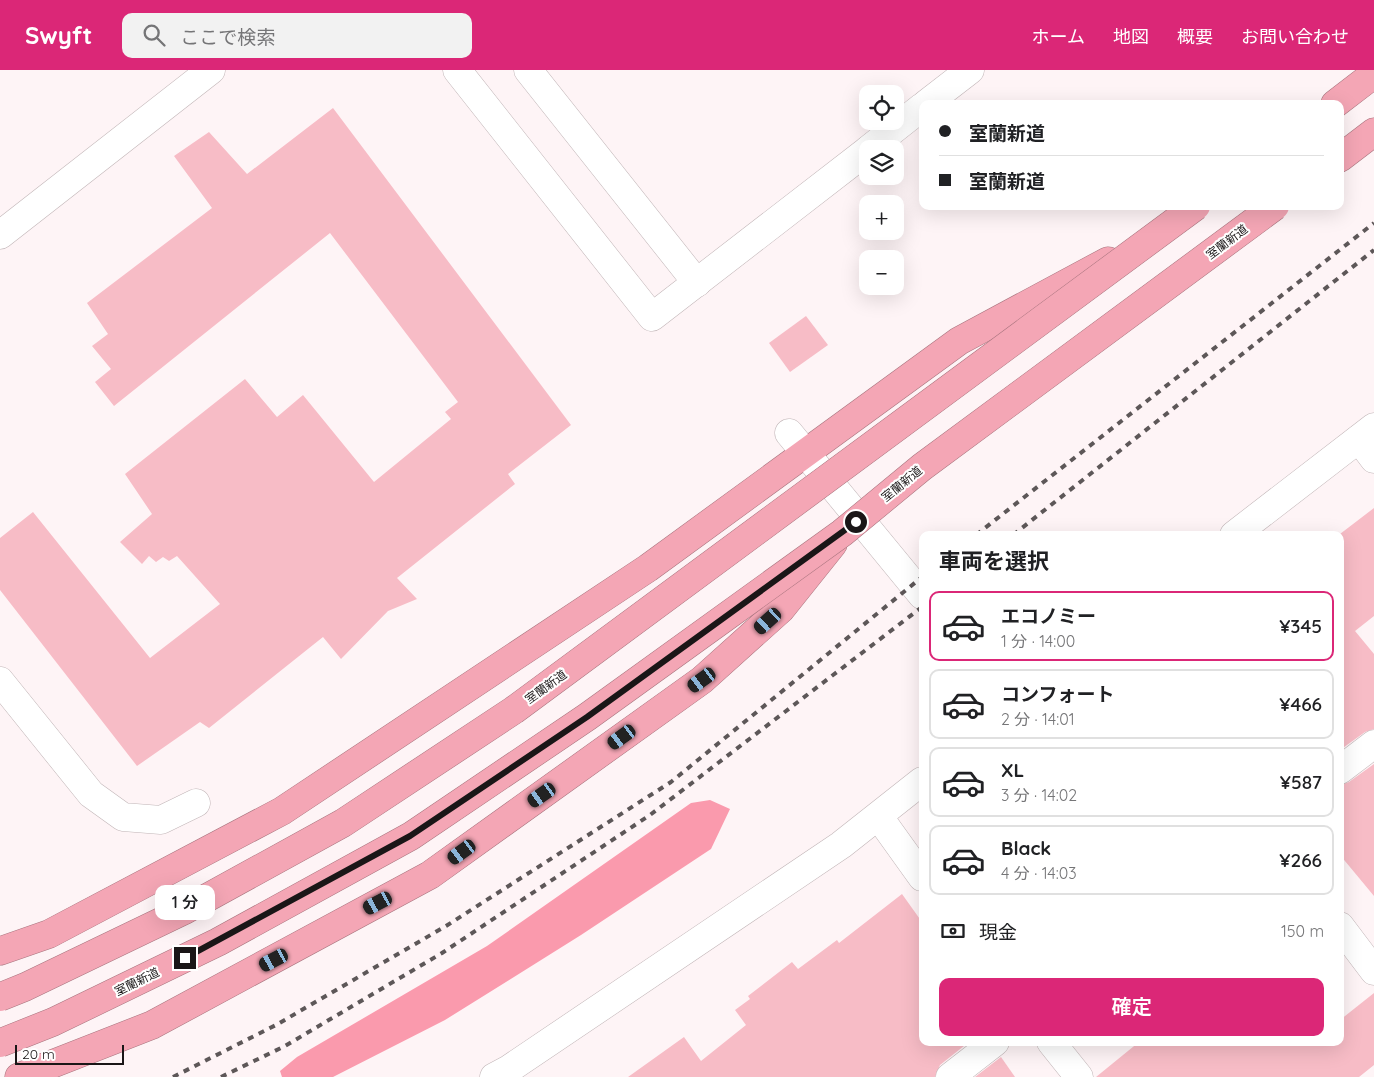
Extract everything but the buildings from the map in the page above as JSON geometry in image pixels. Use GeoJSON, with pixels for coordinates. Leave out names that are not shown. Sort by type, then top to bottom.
{"type":"FeatureCollection","features":[{"type":"Feature","properties":{"kind":"highway"},"geometry":{"type":"LineString","coordinates":[[1340,100],[1374,74]]}},
{"type":"Feature","properties":{"kind":"highway"},"geometry":{"type":"LineString","coordinates":[[1344,155],[1374,132]]}},
{"type":"Feature","properties":{"kind":"highway","name":"室蘭新道"},"geometry":{"type":"LineString","coordinates":[[0,996],[25,987],[184,911],[343,823],[514,710],[1191,210]]}},
{"type":"Feature","properties":{"kind":"highway","name":"室蘭新道"},"geometry":{"type":"LineString","coordinates":[[0,1043],[53,1022],[218,942],[410,836],[587,717],[842,533],[922,467],[1270,210]]}},
{"type":"Feature","properties":{"kind":"highway"},"geometry":{"type":"LineString","coordinates":[[0,951],[48,934],[282,811],[648,568],[798,442],[959,341],[1160,233]]}},
{"type":"Feature","properties":{"kind":"highway"},"geometry":{"type":"LineString","coordinates":[[19,1077],[152,1025],[430,875],[702,680],[781,610],[842,533]]}},
{"type":"Feature","properties":{"kind":"street"},"geometry":{"type":"LineString","coordinates":[[0,235],[212,70]]}},
{"type":"Feature","properties":{"kind":"street"},"geometry":{"type":"LineString","coordinates":[[457,70],[652,317],[859,156]]}},
{"type":"Feature","properties":{"kind":"street"},"geometry":{"type":"LineString","coordinates":[[528,70],[696,283]]}},
{"type":"Feature","properties":{"kind":"street"},"geometry":{"type":"LineString","coordinates":[[931,100],[970,70]]}},
{"type":"Feature","properties":{"kind":"street"},"geometry":{"type":"LineString","coordinates":[[880,140],[919,109]]}},
{"type":"Feature","properties":{"kind":"street"},"geometry":{"type":"LineString","coordinates":[[798,442],[919,591]]}},
{"type":"Feature","properties":{"kind":"street"},"geometry":{"type":"LineString","coordinates":[[1240,531],[1369,442]]}},
{"type":"Feature","properties":{"kind":"street"},"geometry":{"type":"LineString","coordinates":[[0,681],[91,794],[123,817],[160,820],[196,803]]}},
{"type":"Feature","properties":{"kind":"street"},"geometry":{"type":"LineString","coordinates":[[1344,767],[1374,744]]}},
{"type":"Feature","properties":{"kind":"street"},"geometry":{"type":"LineString","coordinates":[[506,1074],[833,851],[879,817],[919,784]]}},
{"type":"Feature","properties":{"kind":"street"},"geometry":{"type":"LineString","coordinates":[[879,817],[919,873]]}},
{"type":"Feature","properties":{"kind":"street"},"geometry":{"type":"LineString","coordinates":[[1344,931],[1374,971]]}},
{"type":"Feature","properties":{"kind":"street"},"geometry":{"type":"LineString","coordinates":[[950,1077],[990,1046]]}},
{"type":"Feature","properties":{"kind":"street"},"geometry":{"type":"LineString","coordinates":[[1055,1046],[1079,1077]]}},
{"type":"Feature","properties":{"kind":"shaded area"},"geometry":{"type":"Polygon","coordinates":[[[710,800],[730,809],[711,849],[581,935],[445,1020],[333,1077],[282,1077],[280,1071],[297,1057],[487,946],[691,803],[710,800]]]}},
{"type":"Feature","properties":{"kind":"railway"},"geometry":{"type":"LineString","coordinates":[[981,531],[1374,223]]}},
{"type":"Feature","properties":{"kind":"railway"},"geometry":{"type":"LineString","coordinates":[[1018,531],[1374,250]]}},
{"type":"Feature","properties":{"kind":"railway"},"geometry":{"type":"LineString","coordinates":[[173,1077],[276,1025],[446,926],[671,782],[919,579]]}},
{"type":"Feature","properties":{"kind":"railway"},"geometry":{"type":"LineString","coordinates":[[221,1077],[285,1046],[442,953],[650,815],[919,609]]}},
{"type":"Feature","properties":{"kind":"route"},"geometry":{"type":"LineString","coordinates":[[185,958],[218,942],[410,836],[587,717],[856,522]]}}]}
